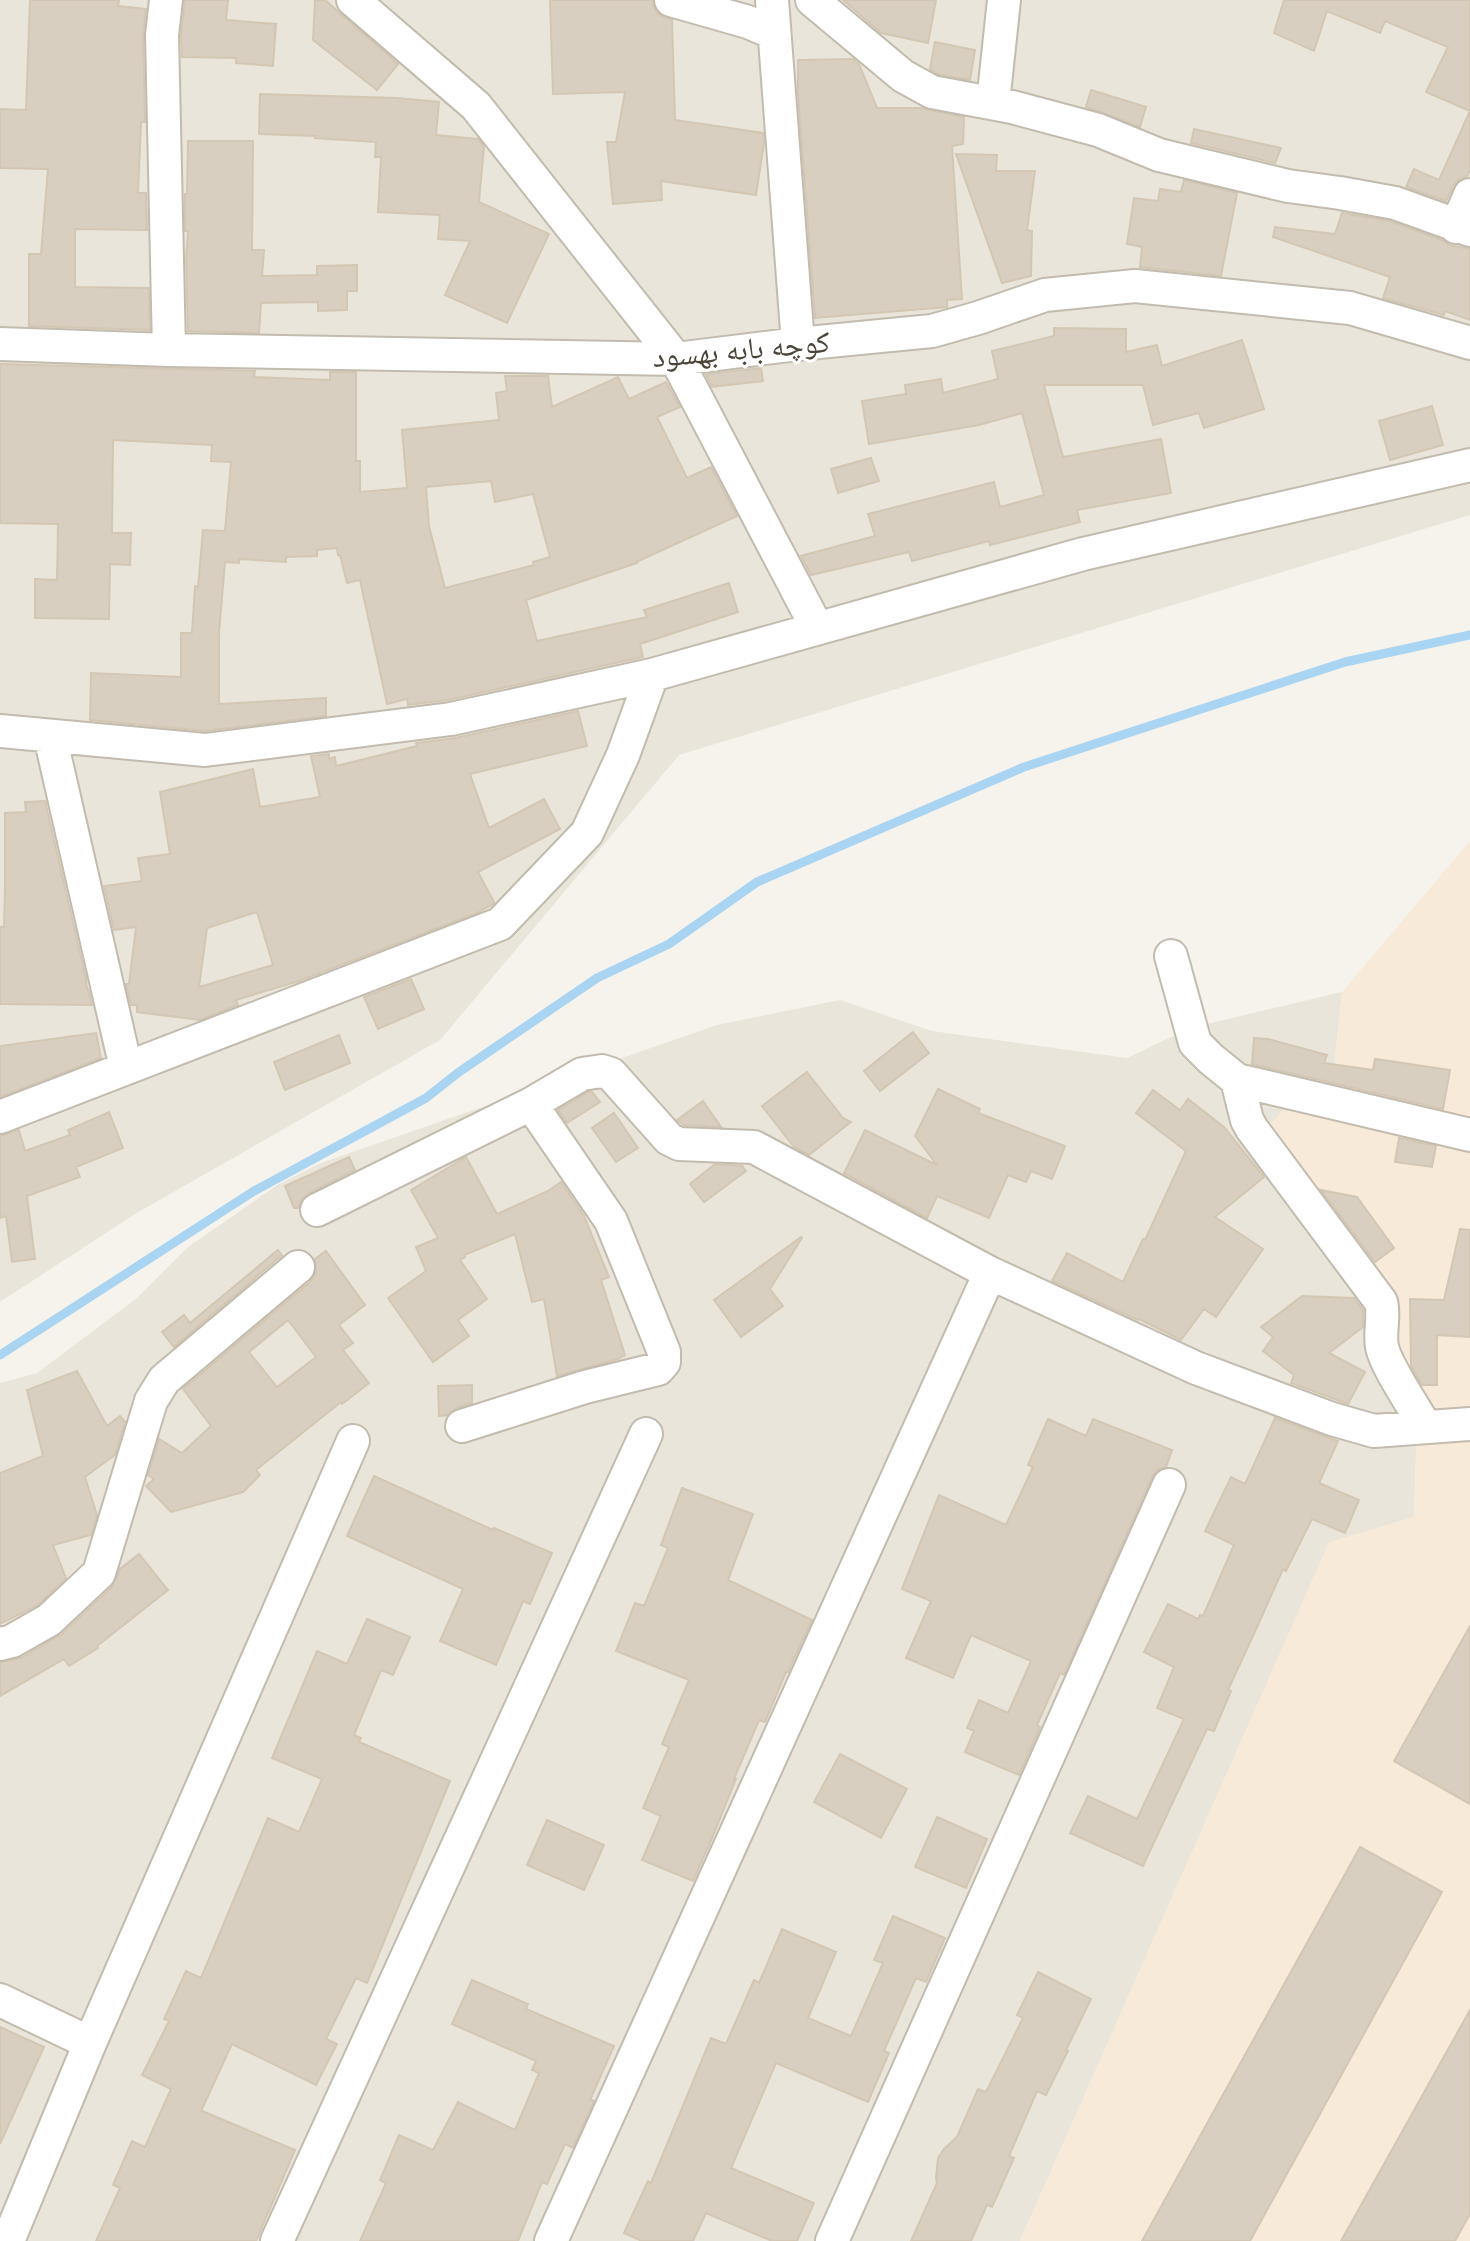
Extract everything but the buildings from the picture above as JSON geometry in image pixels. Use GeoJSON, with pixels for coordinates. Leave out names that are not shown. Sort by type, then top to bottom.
{"type":"FeatureCollection","features":[{"type":"Feature","properties":{"kind":"street"},"geometry":{"type":"LineString","coordinates":[[166,0],[162,35],[169,350]]}},
{"type":"Feature","properties":{"kind":"street"},"geometry":{"type":"LineString","coordinates":[[353,0],[476,106],[676,359],[817,628]]}},
{"type":"Feature","properties":{"kind":"street"},"geometry":{"type":"LineString","coordinates":[[671,0],[748,22],[774,33]]}},
{"type":"Feature","properties":{"kind":"street"},"geometry":{"type":"LineString","coordinates":[[772,0],[798,344]]}},
{"type":"Feature","properties":{"kind":"street"},"geometry":{"type":"LineString","coordinates":[[993,103],[1004,0]]}},
{"type":"Feature","properties":{"kind":"street"},"geometry":{"type":"LineString","coordinates":[[819,3],[903,76],[932,92],[993,103],[1098,130],[1159,155],[1288,186],[1395,203],[1463,229],[1470,195]]}},
{"type":"Feature","properties":{"kind":"street","name":"کوچه بابه بهسود"},"geometry":{"type":"LineString","coordinates":[[0,344],[676,359],[932,331],[1045,295],[1135,286],[1350,308],[1470,343]]}},
{"type":"Feature","properties":{"kind":"street"},"geometry":{"type":"LineString","coordinates":[[0,731],[205,750],[451,719],[652,675],[1083,554],[1470,465]]}},
{"type":"Feature","properties":{"kind":"street"},"geometry":{"type":"LineString","coordinates":[[0,1117],[500,924],[587,833],[623,755],[652,675]]}},
{"type":"Feature","properties":{"kind":"street"},"geometry":{"type":"LineString","coordinates":[[50,736],[126,1068]]}},
{"type":"Feature","properties":{"kind":"street"},"geometry":{"type":"LineString","coordinates":[[1171,956],[1195,1043],[1237,1080],[1470,1135]]}},
{"type":"Feature","properties":{"kind":"street"},"geometry":{"type":"LineString","coordinates":[[317,1210],[531,1104],[582,1074],[602,1071],[611,1074],[669,1139],[679,1144],[754,1147],[990,1273],[1196,1368],[1332,1419],[1374,1431],[1470,1424]]}},
{"type":"Feature","properties":{"kind":"street"},"geometry":{"type":"LineString","coordinates":[[1237,1080],[1252,1129],[1381,1302],[1384,1313],[1381,1345],[1425,1426]]}},
{"type":"Feature","properties":{"kind":"street"},"geometry":{"type":"LineString","coordinates":[[462,1426],[585,1387],[658,1369],[664,1362],[664,1352],[611,1221],[531,1104]]}},
{"type":"Feature","properties":{"kind":"street"},"geometry":{"type":"LineString","coordinates":[[0,1644],[12,1641],[49,1620],[99,1573],[151,1401],[164,1380],[298,1267]]}},
{"type":"Feature","properties":{"kind":"street"},"geometry":{"type":"LineString","coordinates":[[551,2241],[990,1273]]}},
{"type":"Feature","properties":{"kind":"street"},"geometry":{"type":"LineString","coordinates":[[277,2241],[646,1434]]}},
{"type":"Feature","properties":{"kind":"street"},"geometry":{"type":"LineString","coordinates":[[8,2241],[90,2043],[353,1441]]}},
{"type":"Feature","properties":{"kind":"street"},"geometry":{"type":"LineString","coordinates":[[832,2241],[1169,1485]]}},
{"type":"Feature","properties":{"kind":"street"},"geometry":{"type":"LineString","coordinates":[[0,2000],[90,2043]]}},
{"type":"Feature","properties":{"kind":"shaded area"},"geometry":{"type":"Polygon","coordinates":[[[0,0],[1470,0],[1470,515],[679,755],[440,1040],[135,1214],[0,1302],[0,0]]]}},
{"type":"Feature","properties":{"kind":"shaded area"},"geometry":{"type":"Polygon","coordinates":[[[1470,841],[1470,2241],[1020,2241],[1329,1542],[1414,1517],[1417,1425],[1376,1316],[1248,1150],[1283,1110],[1320,1114],[1333,1077],[1342,992],[1470,841]]]}},
{"type":"Feature","properties":{"kind":"shaded area"},"geometry":{"type":"Polygon","coordinates":[[[1342,992],[1333,1077],[1320,1114],[1376,1316],[1417,1425],[1414,1517],[1329,1543],[1020,2241],[0,2241],[0,1383],[37,1373],[137,1298],[188,1247],[279,1184],[321,1163],[717,1025],[840,1000],[932,1031],[1127,1058],[1190,1028],[1342,992]]]}},
{"type":"Feature","properties":{"kind":"waterway"},"geometry":{"type":"LineString","coordinates":[[0,1355],[254,1191],[426,1098],[597,978],[669,944],[757,882],[1024,767],[1345,662],[1470,635]]}}]}
